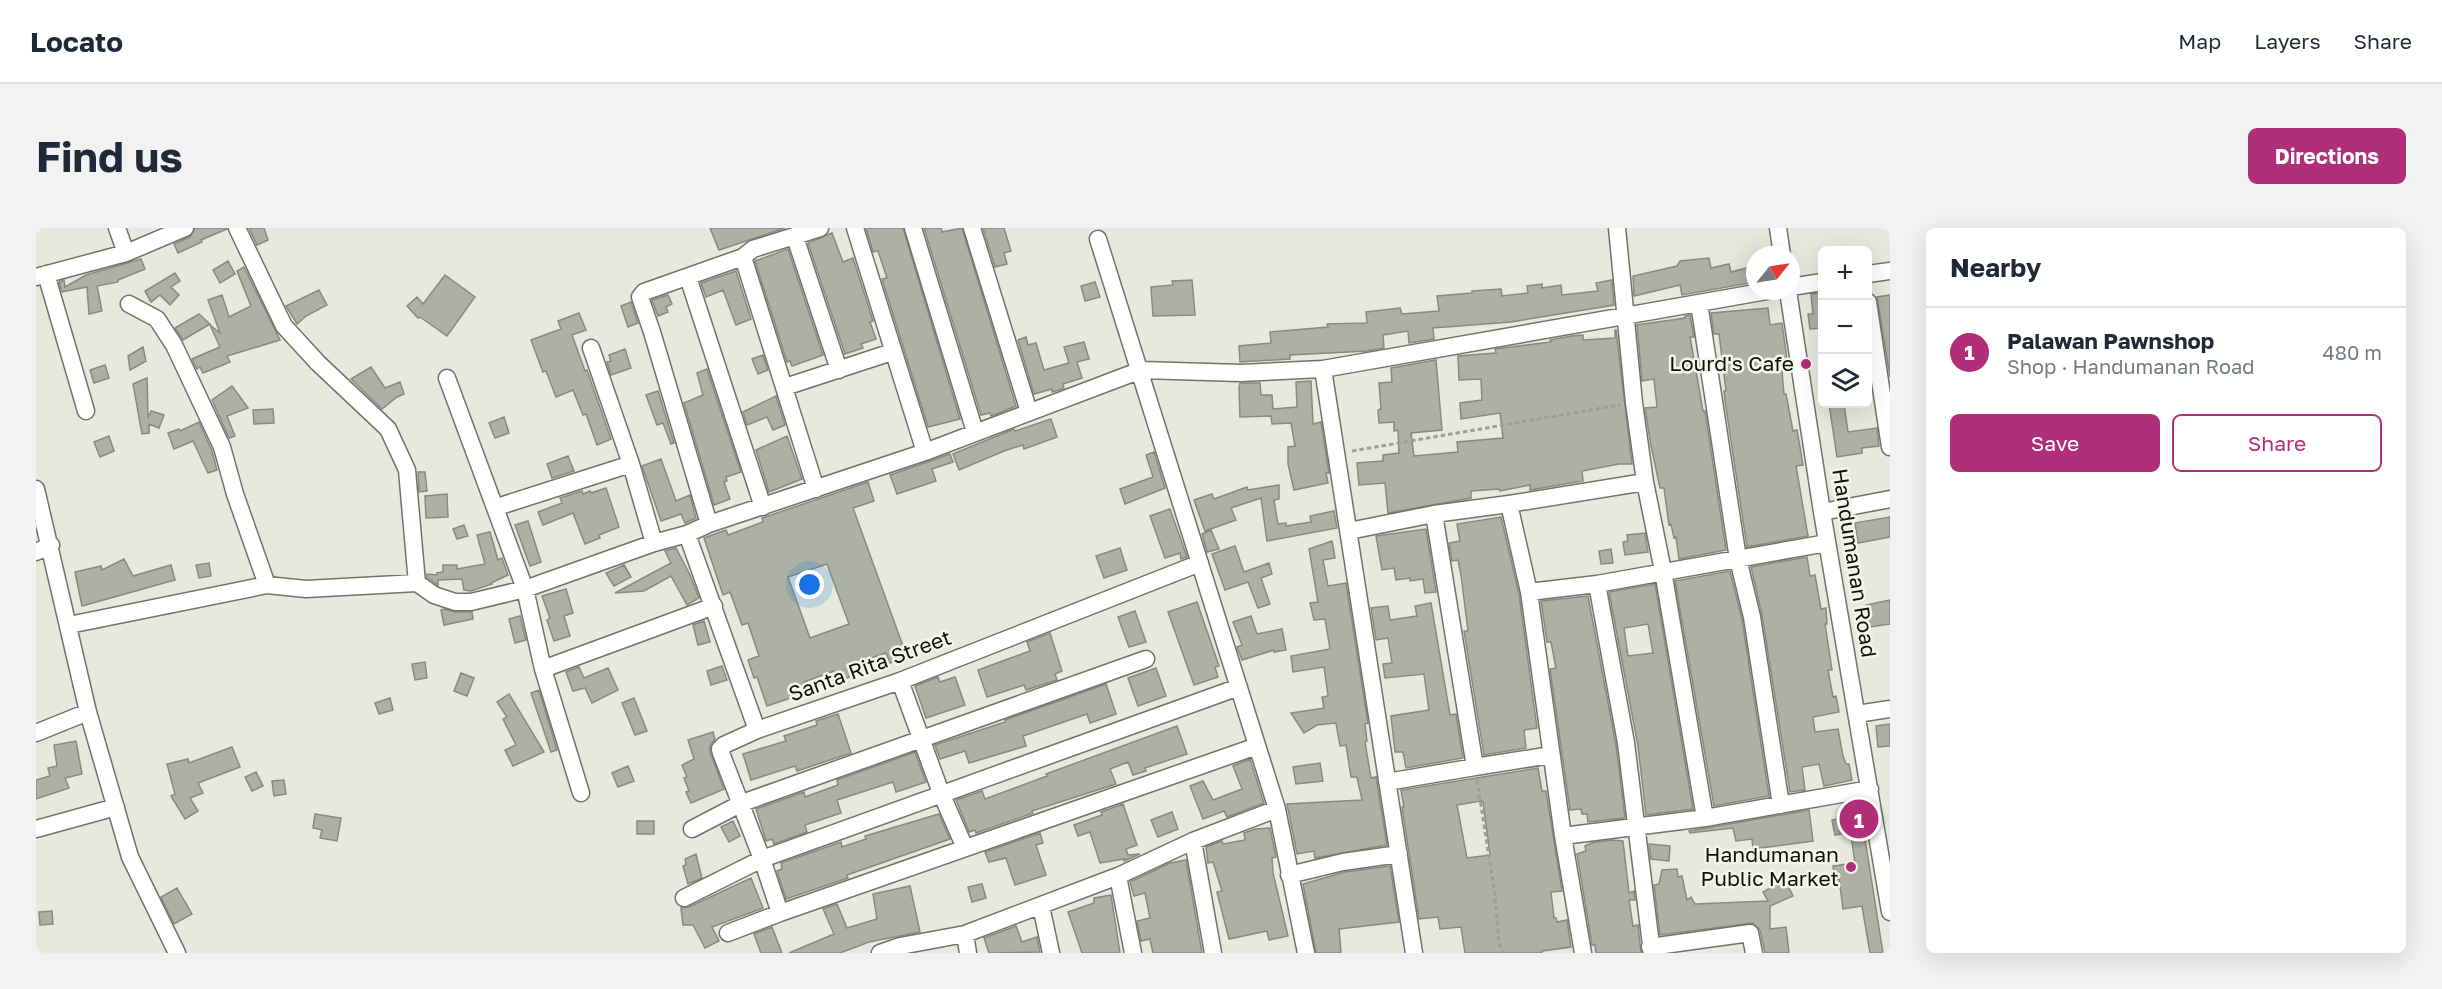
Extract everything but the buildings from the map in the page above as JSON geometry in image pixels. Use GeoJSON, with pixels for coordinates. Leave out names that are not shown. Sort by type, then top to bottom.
{"type":"FeatureCollection","features":[{"type":"Feature","properties":{"kind":"street"},"geometry":{"type":"LineString","coordinates":[[117,228],[126,253]]}},
{"type":"Feature","properties":{"kind":"street"},"geometry":{"type":"LineString","coordinates":[[86,411],[41,275],[126,253],[185,228]]}},
{"type":"Feature","properties":{"kind":"street"},"geometry":{"type":"LineString","coordinates":[[237,228],[284,326],[318,363],[388,429],[407,470],[417,583]]}},
{"type":"Feature","properties":{"kind":"street"},"geometry":{"type":"LineString","coordinates":[[709,524],[640,297],[644,292],[742,256],[753,249],[820,228]]}},
{"type":"Feature","properties":{"kind":"street"},"geometry":{"type":"LineString","coordinates":[[855,228],[925,452]]}},
{"type":"Feature","properties":{"kind":"street"},"geometry":{"type":"LineString","coordinates":[[913,228],[975,432]]}},
{"type":"Feature","properties":{"kind":"street"},"geometry":{"type":"LineString","coordinates":[[972,228],[1029,412]]}},
{"type":"Feature","properties":{"kind":"street"},"geometry":{"type":"LineString","coordinates":[[1617,228],[1634,403],[1645,482],[1663,571],[1705,818]]}},
{"type":"Feature","properties":{"kind":"street"},"geometry":{"type":"LineString","coordinates":[[1778,228],[1781,246]]}},
{"type":"Feature","properties":{"kind":"street"},"geometry":{"type":"LineString","coordinates":[[795,237],[839,370]]}},
{"type":"Feature","properties":{"kind":"street"},"geometry":{"type":"LineString","coordinates":[[1098,239],[1277,808],[1306,953]]}},
{"type":"Feature","properties":{"kind":"street"},"geometry":{"type":"LineString","coordinates":[[742,256],[816,489]]}},
{"type":"Feature","properties":{"kind":"street"},"geometry":{"type":"LineString","coordinates":[[1872,273],[1890,271]]}},
{"type":"Feature","properties":{"kind":"street"},"geometry":{"type":"LineString","coordinates":[[688,277],[762,507]]}},
{"type":"Feature","properties":{"kind":"street"},"geometry":{"type":"LineString","coordinates":[[1800,286],[1818,283]]}},
{"type":"Feature","properties":{"kind":"street"},"geometry":{"type":"LineString","coordinates":[[69,625],[267,585],[306,589],[417,583],[434,595],[455,602],[471,602],[525,589],[654,543],[687,534],[709,524],[925,452],[1141,370],[1241,373],[1323,369],[1746,295]]}},
{"type":"Feature","properties":{"kind":"street","name":"Handumanan Road"},"geometry":{"type":"LineString","coordinates":[[1789,300],[1827,543],[1890,912]]}},
{"type":"Feature","properties":{"kind":"street"},"geometry":{"type":"LineString","coordinates":[[1699,303],[1738,559],[1752,617],[1781,805]]}},
{"type":"Feature","properties":{"kind":"street"},"geometry":{"type":"LineString","coordinates":[[129,304],[157,319],[174,345],[222,447],[235,494],[267,585]]}},
{"type":"Feature","properties":{"kind":"street"},"geometry":{"type":"LineString","coordinates":[[1872,328],[1890,447]]}},
{"type":"Feature","properties":{"kind":"street"},"geometry":{"type":"LineString","coordinates":[[591,348],[631,464],[654,543]]}},
{"type":"Feature","properties":{"kind":"street"},"geometry":{"type":"LineString","coordinates":[[785,387],[892,352]]}},
{"type":"Feature","properties":{"kind":"street"},"geometry":{"type":"LineString","coordinates":[[1323,369],[1414,953]]}},
{"type":"Feature","properties":{"kind":"street"},"geometry":{"type":"LineString","coordinates":[[447,378],[525,589],[543,669],[581,793]]}},
{"type":"Feature","properties":{"kind":"street"},"geometry":{"type":"LineString","coordinates":[[496,507],[631,464]]}},
{"type":"Feature","properties":{"kind":"street"},"geometry":{"type":"LineString","coordinates":[[1349,531],[1434,514],[1645,482]]}},
{"type":"Feature","properties":{"kind":"street"},"geometry":{"type":"LineString","coordinates":[[36,489],[43,549],[69,625],[88,712],[130,857],[177,953]]}},
{"type":"Feature","properties":{"kind":"street"},"geometry":{"type":"LineString","coordinates":[[1822,512],[1890,499]]}},
{"type":"Feature","properties":{"kind":"street"},"geometry":{"type":"LineString","coordinates":[[1509,504],[1528,592],[1563,836],[1583,953]]}},
{"type":"Feature","properties":{"kind":"street"},"geometry":{"type":"LineString","coordinates":[[1434,514],[1475,766]]}},
{"type":"Feature","properties":{"kind":"street"},"geometry":{"type":"LineString","coordinates":[[687,534],[757,730]]}},
{"type":"Feature","properties":{"kind":"street"},"geometry":{"type":"LineString","coordinates":[[1528,592],[1597,584],[1827,543]]}},
{"type":"Feature","properties":{"kind":"street","name":"Santa Rita Street"},"geometry":{"type":"LineString","coordinates":[[780,913],[742,803],[720,749],[724,745],[757,730],[900,681],[1200,563]]}},
{"type":"Feature","properties":{"kind":"street"},"geometry":{"type":"LineString","coordinates":[[1597,584],[1626,743],[1651,950],[1750,933],[1754,953]]}},
{"type":"Feature","properties":{"kind":"street"},"geometry":{"type":"LineString","coordinates":[[543,669],[714,606]]}},
{"type":"Feature","properties":{"kind":"street"},"geometry":{"type":"LineString","coordinates":[[692,829],[742,803],[1146,659]]}},
{"type":"Feature","properties":{"kind":"street"},"geometry":{"type":"LineString","coordinates":[[900,681],[941,793],[965,848]]}},
{"type":"Feature","properties":{"kind":"street"},"geometry":{"type":"LineString","coordinates":[[684,898],[762,859],[1239,687]]}},
{"type":"Feature","properties":{"kind":"street"},"geometry":{"type":"LineString","coordinates":[[1857,714],[1890,709]]}},
{"type":"Feature","properties":{"kind":"street"},"geometry":{"type":"LineString","coordinates":[[36,733],[88,712]]}},
{"type":"Feature","properties":{"kind":"street"},"geometry":{"type":"LineString","coordinates":[[728,933],[1257,746]]}},
{"type":"Feature","properties":{"kind":"street"},"geometry":{"type":"LineString","coordinates":[[1387,782],[1551,755]]}},
{"type":"Feature","properties":{"kind":"street"},"geometry":{"type":"LineString","coordinates":[[1563,836],[1705,818],[1870,789]]}},
{"type":"Feature","properties":{"kind":"street"},"geometry":{"type":"LineString","coordinates":[[36,829],[116,807]]}},
{"type":"Feature","properties":{"kind":"street"},"geometry":{"type":"LineString","coordinates":[[880,953],[964,934],[1041,906],[1118,876],[1193,841],[1277,808]]}},
{"type":"Feature","properties":{"kind":"street"},"geometry":{"type":"LineString","coordinates":[[1193,841],[1214,953]]}},
{"type":"Feature","properties":{"kind":"street"},"geometry":{"type":"LineString","coordinates":[[1289,875],[1343,862],[1399,854]]}},
{"type":"Feature","properties":{"kind":"street"},"geometry":{"type":"LineString","coordinates":[[1118,876],[1133,953]]}},
{"type":"Feature","properties":{"kind":"street"},"geometry":{"type":"LineString","coordinates":[[1041,906],[1051,953]]}},
{"type":"Feature","properties":{"kind":"street"},"geometry":{"type":"LineString","coordinates":[[964,934],[968,953]]}},
{"type":"Feature","properties":{"kind":"path"},"geometry":{"type":"LineString","coordinates":[[1335,454],[1634,403]]}},
{"type":"Feature","properties":{"kind":"path"},"geometry":{"type":"LineString","coordinates":[[1475,766],[1495,895],[1499,944],[1503,953]]}},
{"type":"Feature","properties":{"kind":"place","name":"Lourd's Cafe"},"geometry":{"type":"Point","coordinates":[1806,364]}},
{"type":"Feature","properties":{"kind":"place","name":"Palawan Pawnshop"},"geometry":{"type":"Point","coordinates":[1859,819]}},
{"type":"Feature","properties":{"kind":"place","name":"Handumanan Public Market"},"geometry":{"type":"Point","coordinates":[1851,867]}}]}
